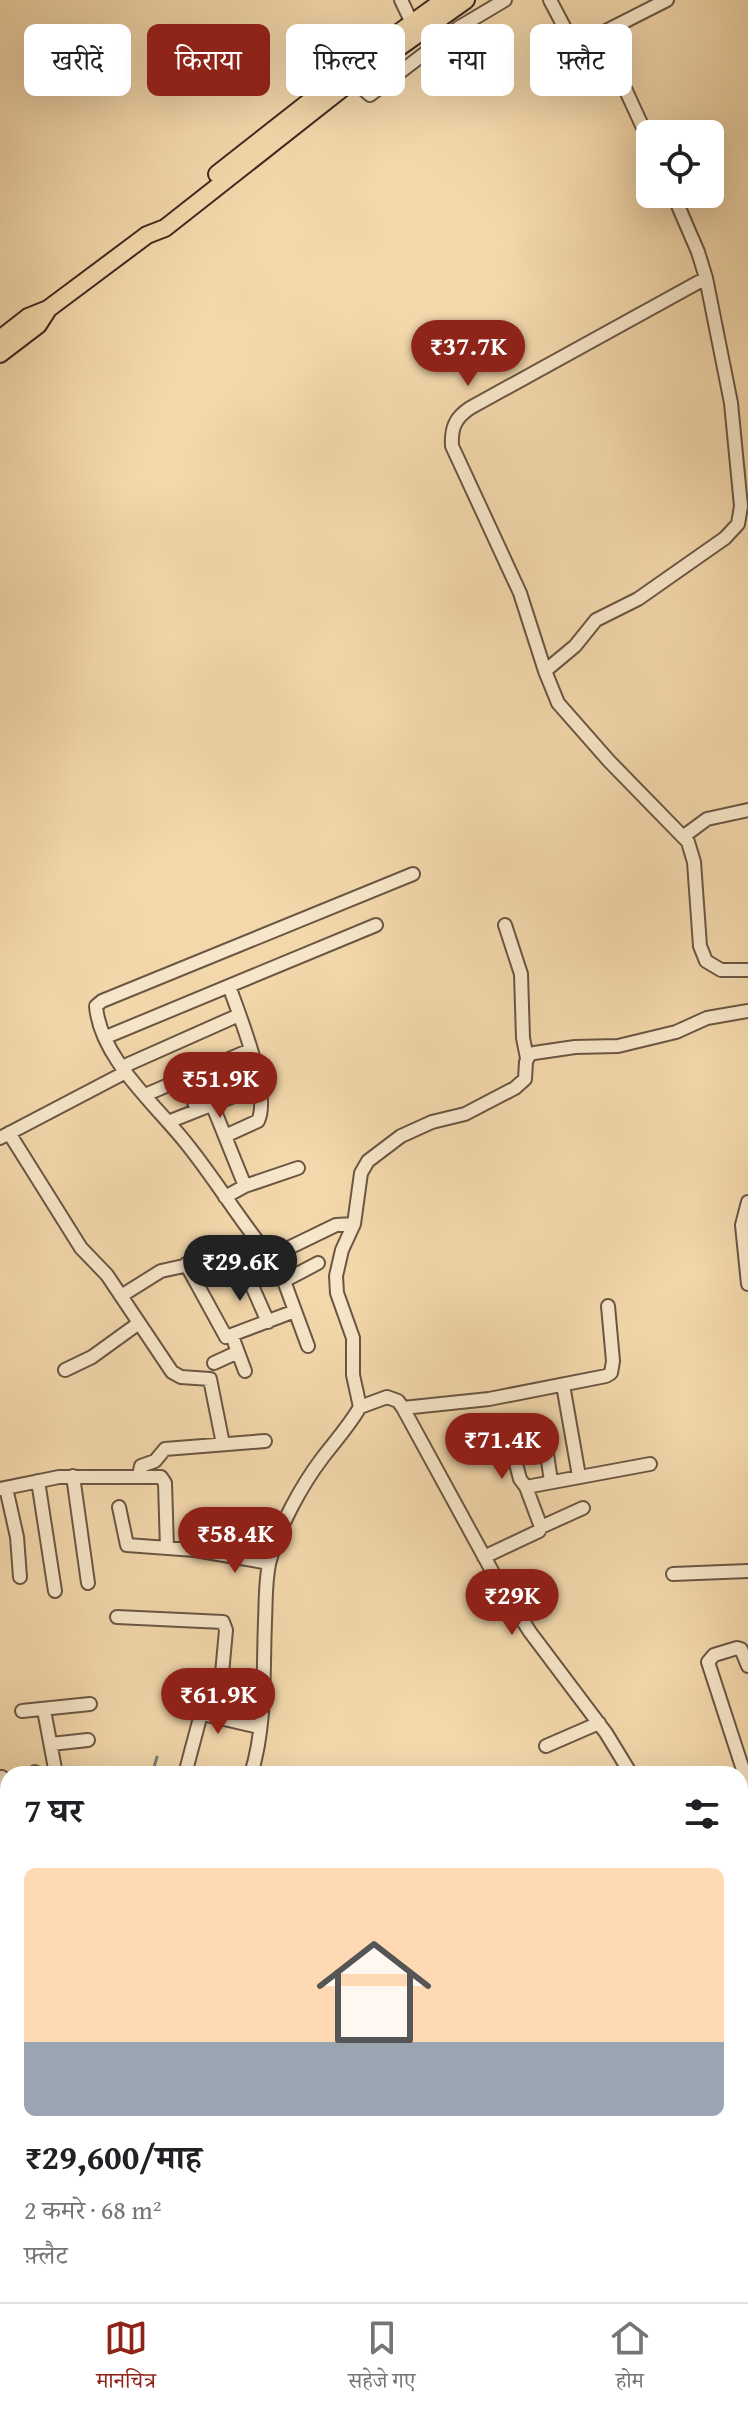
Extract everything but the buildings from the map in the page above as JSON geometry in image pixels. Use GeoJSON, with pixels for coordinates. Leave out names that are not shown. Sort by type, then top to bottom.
{"type":"FeatureCollection","features":[{"type":"Feature","properties":{"kind":"main road"},"geometry":{"type":"LineString","coordinates":[[147,235],[157,221],[344,72],[444,0]]}},
{"type":"Feature","properties":{"kind":"main road"},"geometry":{"type":"LineString","coordinates":[[405,43],[466,0]]}},
{"type":"Feature","properties":{"kind":"main road"},"geometry":{"type":"LineString","coordinates":[[0,339],[28,317],[48,309],[147,235],[165,228],[333,96]]}},
{"type":"Feature","properties":{"kind":"main road"},"geometry":{"type":"LineString","coordinates":[[0,354],[38,325],[48,309]]}},
{"type":"Feature","properties":{"kind":"street"},"geometry":{"type":"LineString","coordinates":[[401,0],[412,23]]}},
{"type":"Feature","properties":{"kind":"street"},"geometry":{"type":"LineString","coordinates":[[405,68],[458,28],[505,0]]}},
{"type":"Feature","properties":{"kind":"street"},"geometry":{"type":"LineString","coordinates":[[550,0],[563,24]]}},
{"type":"Feature","properties":{"kind":"street"},"geometry":{"type":"LineString","coordinates":[[620,24],[667,0]]}},
{"type":"Feature","properties":{"kind":"street"},"geometry":{"type":"LineString","coordinates":[[628,96],[639,120]]}},
{"type":"Feature","properties":{"kind":"street"},"geometry":{"type":"LineString","coordinates":[[545,671],[575,646],[596,620],[638,599],[725,538],[738,524],[741,506],[731,403],[706,278],[679,208]]}},
{"type":"Feature","properties":{"kind":"street"},"geometry":{"type":"LineString","coordinates":[[706,278],[470,408],[456,421],[451,434],[452,446],[520,593],[558,703],[609,761],[684,836],[694,862],[697,919],[703,955],[712,967],[748,970]]}},
{"type":"Feature","properties":{"kind":"street"},"geometry":{"type":"LineString","coordinates":[[684,836],[707,819],[748,810]]}},
{"type":"Feature","properties":{"kind":"street"},"geometry":{"type":"LineString","coordinates":[[308,1346],[284,1281],[270,1257],[187,1144],[124,1070],[106,1037],[96,1009],[102,1001],[413,874]]}},
{"type":"Feature","properties":{"kind":"street"},"geometry":{"type":"LineString","coordinates":[[106,1037],[376,925]]}},
{"type":"Feature","properties":{"kind":"street"},"geometry":{"type":"LineString","coordinates":[[505,925],[521,974],[527,1065]]}},
{"type":"Feature","properties":{"kind":"street"},"geometry":{"type":"LineString","coordinates":[[225,1136],[260,1119],[262,1095],[229,986]]}},
{"type":"Feature","properties":{"kind":"street"},"geometry":{"type":"LineString","coordinates":[[360,1407],[353,1375],[353,1338],[337,1293],[336,1276],[361,1173],[368,1161],[401,1136],[432,1122],[465,1114],[515,1088],[534,1053],[629,1043],[676,1032],[707,1018],[748,1011]]}},
{"type":"Feature","properties":{"kind":"street"},"geometry":{"type":"LineString","coordinates":[[223,1444],[210,1379],[176,1376],[104,1271],[81,1248],[5,1135],[124,1070],[239,1015]]}},
{"type":"Feature","properties":{"kind":"street"},"geometry":{"type":"LineString","coordinates":[[145,1095],[250,1050]]}},
{"type":"Feature","properties":{"kind":"street"},"geometry":{"type":"LineString","coordinates":[[185,1078],[197,1110]]}},
{"type":"Feature","properties":{"kind":"street"},"geometry":{"type":"LineString","coordinates":[[168,1122],[259,1086]]}},
{"type":"Feature","properties":{"kind":"street"},"geometry":{"type":"LineString","coordinates":[[212,1104],[245,1186]]}},
{"type":"Feature","properties":{"kind":"street"},"geometry":{"type":"LineString","coordinates":[[225,1197],[245,1186],[298,1168]]}},
{"type":"Feature","properties":{"kind":"street"},"geometry":{"type":"LineString","coordinates":[[748,1202],[742,1225],[748,1284]]}},
{"type":"Feature","properties":{"kind":"street"},"geometry":{"type":"LineString","coordinates":[[270,1257],[348,1224]]}},
{"type":"Feature","properties":{"kind":"street"},"geometry":{"type":"LineString","coordinates":[[121,1296],[161,1271],[220,1258],[257,1242]]}},
{"type":"Feature","properties":{"kind":"street"},"geometry":{"type":"LineString","coordinates":[[284,1281],[318,1263]]}},
{"type":"Feature","properties":{"kind":"street"},"geometry":{"type":"LineString","coordinates":[[186,1264],[226,1337],[295,1311]]}},
{"type":"Feature","properties":{"kind":"street"},"geometry":{"type":"LineString","coordinates":[[245,1270],[268,1322]]}},
{"type":"Feature","properties":{"kind":"street"},"geometry":{"type":"LineString","coordinates":[[403,1408],[477,1401],[611,1373],[613,1361],[608,1306]]}},
{"type":"Feature","properties":{"kind":"street"},"geometry":{"type":"LineString","coordinates":[[65,1370],[92,1357],[139,1323]]}},
{"type":"Feature","properties":{"kind":"street"},"geometry":{"type":"LineString","coordinates":[[232,1336],[245,1371]]}},
{"type":"Feature","properties":{"kind":"street"},"geometry":{"type":"LineString","coordinates":[[214,1363],[238,1352]]}},
{"type":"Feature","properties":{"kind":"street"},"geometry":{"type":"LineString","coordinates":[[563,1385],[579,1476]]}},
{"type":"Feature","properties":{"kind":"street"},"geometry":{"type":"LineString","coordinates":[[252,1766],[259,1727],[269,1563],[281,1529],[322,1459],[360,1407],[387,1397],[398,1401],[403,1408],[522,1620],[599,1723],[626,1766]]}},
{"type":"Feature","properties":{"kind":"street"},"geometry":{"type":"LineString","coordinates":[[139,1476],[141,1466],[155,1461],[165,1449],[265,1441]]}},
{"type":"Feature","properties":{"kind":"street"},"geometry":{"type":"LineString","coordinates":[[545,1441],[551,1481]]}},
{"type":"Feature","properties":{"kind":"street"},"geometry":{"type":"LineString","coordinates":[[514,1456],[520,1479],[541,1527]]}},
{"type":"Feature","properties":{"kind":"street"},"geometry":{"type":"LineString","coordinates":[[526,1487],[650,1464]]}},
{"type":"Feature","properties":{"kind":"street"},"geometry":{"type":"LineString","coordinates":[[20,1577],[17,1537],[3,1489],[38,1481],[73,1476],[161,1477],[164,1480],[167,1548]]}},
{"type":"Feature","properties":{"kind":"street"},"geometry":{"type":"LineString","coordinates":[[73,1476],[88,1583]]}},
{"type":"Feature","properties":{"kind":"street"},"geometry":{"type":"LineString","coordinates":[[38,1481],[55,1591]]}},
{"type":"Feature","properties":{"kind":"street"},"geometry":{"type":"LineString","coordinates":[[119,1507],[127,1545],[201,1551],[269,1563]]}},
{"type":"Feature","properties":{"kind":"street"},"geometry":{"type":"LineString","coordinates":[[484,1557],[583,1508]]}},
{"type":"Feature","properties":{"kind":"street"},"geometry":{"type":"LineString","coordinates":[[673,1574],[748,1571]]}},
{"type":"Feature","properties":{"kind":"street"},"geometry":{"type":"LineString","coordinates":[[117,1617],[221,1621],[226,1626],[218,1717]]}},
{"type":"Feature","properties":{"kind":"street"},"geometry":{"type":"LineString","coordinates":[[742,1766],[708,1662],[714,1655],[737,1648],[741,1649],[748,1666]]}},
{"type":"Feature","properties":{"kind":"street"},"geometry":{"type":"LineString","coordinates":[[22,1711],[90,1704]]}},
{"type":"Feature","properties":{"kind":"street"},"geometry":{"type":"LineString","coordinates":[[44,1710],[55,1766]]}},
{"type":"Feature","properties":{"kind":"street"},"geometry":{"type":"LineString","coordinates":[[185,1710],[259,1727]]}},
{"type":"Feature","properties":{"kind":"street"},"geometry":{"type":"LineString","coordinates":[[187,1766],[201,1714]]}},
{"type":"Feature","properties":{"kind":"street"},"geometry":{"type":"LineString","coordinates":[[546,1746],[599,1723]]}},
{"type":"Feature","properties":{"kind":"street"},"geometry":{"type":"LineString","coordinates":[[51,1744],[88,1740]]}},
{"type":"Feature","properties":{"kind":"street"},"geometry":{"type":"LineString","coordinates":[[748,2216],[748,2235]]}},
{"type":"Feature","properties":{"kind":"waterway"},"geometry":{"type":"LineString","coordinates":[[154,1766],[157,1757]]}}]}
